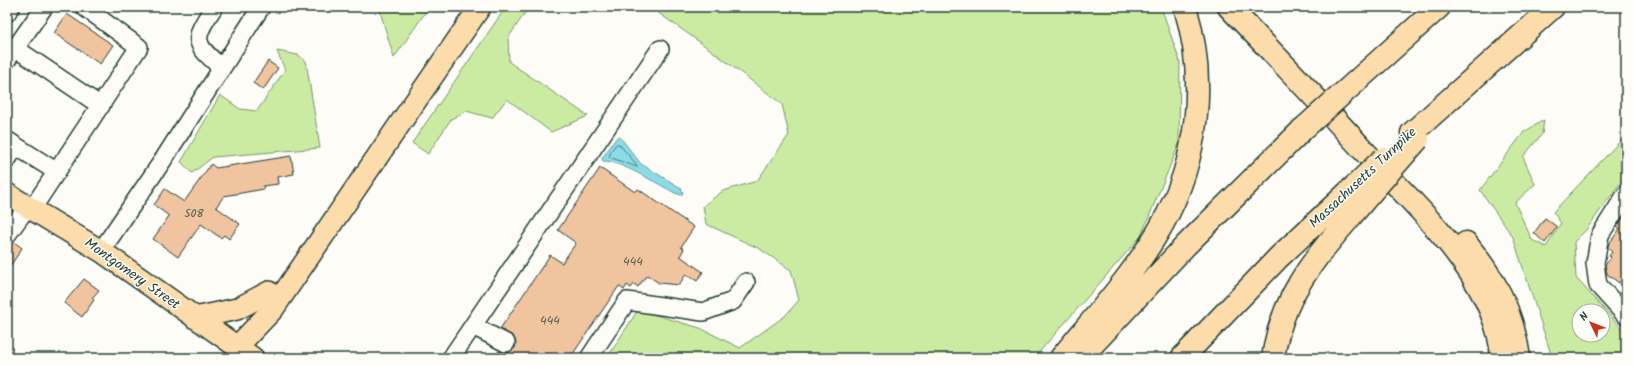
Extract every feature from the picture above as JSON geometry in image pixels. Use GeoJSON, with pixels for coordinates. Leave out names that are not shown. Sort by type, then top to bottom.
{"type":"FeatureCollection","features":[{"type":"Feature","properties":{"kind":"highway"},"geometry":{"type":"LineString","coordinates":[[1061,358],[1135,266],[1162,224],[1181,183],[1195,132],[1198,83],[1192,30],[1186,7]]}},
{"type":"Feature","properties":{"kind":"highway"},"geometry":{"type":"LineString","coordinates":[[1229,7],[1427,218],[1468,269],[1487,301],[1498,328],[1502,358]]}},
{"type":"Feature","properties":{"kind":"highway"},"geometry":{"type":"LineString","coordinates":[[1249,7],[1451,224],[1488,271],[1506,304],[1515,333],[1519,358]]}},
{"type":"Feature","properties":{"kind":"highway"},"geometry":{"type":"LineString","coordinates":[[1080,358],[1186,245],[1304,129],[1439,7]]}},
{"type":"Feature","properties":{"kind":"highway"},"geometry":{"type":"LineString","coordinates":[[1273,358],[1276,338],[1284,312],[1302,277],[1361,191],[1470,81],[1553,7]]}},
{"type":"Feature","properties":{"kind":"highway","name":"Massachusetts Turnpike"},"geometry":{"type":"LineString","coordinates":[[1182,358],[1279,257],[1361,191]]}},
{"type":"Feature","properties":{"kind":"main road"},"geometry":{"type":"LineString","coordinates":[[245,352],[269,292],[462,7]]}},
{"type":"Feature","properties":{"kind":"main road"},"geometry":{"type":"LineString","coordinates":[[245,352],[480,7]]}},
{"type":"Feature","properties":{"kind":"main road","name":"Montgomery Street"},"geometry":{"type":"LineString","coordinates":[[7,194],[101,251],[245,352]]}},
{"type":"Feature","properties":{"kind":"main road"},"geometry":{"type":"LineString","coordinates":[[195,318],[237,308],[269,292]]}},
{"type":"Feature","properties":{"kind":"lane"},"geometry":{"type":"LineString","coordinates":[[7,13],[11,7]]}},
{"type":"Feature","properties":{"kind":"lane"},"geometry":{"type":"LineString","coordinates":[[44,7],[11,54],[101,106]]}},
{"type":"Feature","properties":{"kind":"lane"},"geometry":{"type":"LineString","coordinates":[[9,229],[30,208],[57,172],[140,47],[84,7]]}},
{"type":"Feature","properties":{"kind":"lane"},"geometry":{"type":"LineString","coordinates":[[214,7],[204,23],[198,40],[202,50],[222,68]]}},
{"type":"Feature","properties":{"kind":"lane"},"geometry":{"type":"LineString","coordinates":[[101,251],[163,160],[261,7]]}},
{"type":"Feature","properties":{"kind":"lane"},"geometry":{"type":"LineString","coordinates":[[455,357],[473,326],[660,48]]}},
{"type":"Feature","properties":{"kind":"lane"},"geometry":{"type":"LineString","coordinates":[[7,160],[12,143],[57,172]]}},
{"type":"Feature","properties":{"kind":"lane"},"geometry":{"type":"LineString","coordinates":[[1626,194],[1600,235],[1595,263],[1598,286],[1626,316]]}},
{"type":"Feature","properties":{"kind":"lane"},"geometry":{"type":"LineString","coordinates":[[589,358],[626,301],[703,312],[733,301],[746,282]]}},
{"type":"Feature","properties":{"kind":"lane"},"geometry":{"type":"LineString","coordinates":[[473,326],[506,343]]}},
{"type":"Feature","properties":{"kind":"green space"},"geometry":{"type":"Polygon","coordinates":[[[376,7],[429,7],[394,58],[380,11],[376,7]]]}},
{"type":"Feature","properties":{"kind":"green space"},"geometry":{"type":"Polygon","coordinates":[[[506,7],[529,7],[508,38],[509,62],[588,116],[551,132],[507,99],[492,118],[466,111],[451,119],[428,154],[412,143],[506,7]]]}},
{"type":"Feature","properties":{"kind":"green space"},"geometry":{"type":"Polygon","coordinates":[[[650,7],[1161,7],[1180,62],[1179,144],[1141,236],[1034,358],[607,358],[638,310],[700,328],[740,348],[785,316],[799,300],[791,270],[760,249],[706,224],[703,206],[723,191],[757,181],[789,135],[782,104],[711,50],[650,7]]]}},
{"type":"Feature","properties":{"kind":"green space"},"geometry":{"type":"Polygon","coordinates":[[[277,51],[298,55],[306,61],[320,148],[213,157],[192,173],[181,162],[220,95],[240,109],[257,111],[285,70],[277,51]]]}},
{"type":"Feature","properties":{"kind":"green space"},"geometry":{"type":"Polygon","coordinates":[[[1544,120],[1542,134],[1523,157],[1535,184],[1515,203],[1532,240],[1546,247],[1561,223],[1553,212],[1626,135],[1626,175],[1586,230],[1574,242],[1576,278],[1599,303],[1571,303],[1571,343],[1611,343],[1611,317],[1622,329],[1626,330],[1626,358],[1549,358],[1550,351],[1513,237],[1480,190],[1524,132],[1544,120]]]}},
{"type":"Feature","properties":{"kind":"water"},"geometry":{"type":"Polygon","coordinates":[[[617,137],[620,137],[641,164],[681,188],[683,193],[681,195],[675,193],[618,164],[603,161],[602,158],[617,137]]]}},
{"type":"Feature","properties":{"kind":"building"},"geometry":{"type":"Polygon","coordinates":[[[67,14],[113,45],[100,64],[54,33],[67,14]]]}},
{"type":"Feature","properties":{"kind":"building"},"geometry":{"type":"Polygon","coordinates":[[[268,61],[278,68],[263,90],[253,83],[268,61]]]}},
{"type":"Feature","properties":{"kind":"building"},"geometry":{"type":"Polygon","coordinates":[[[291,156],[294,174],[277,177],[278,184],[263,186],[264,189],[224,196],[216,207],[240,224],[229,239],[224,235],[221,238],[201,224],[178,257],[153,239],[169,216],[154,205],[165,189],[184,202],[211,164],[216,168],[291,156]]]}},
{"type":"Feature","properties":{"kind":"building"},"geometry":{"type":"Polygon","coordinates":[[[600,168],[635,192],[638,189],[694,227],[681,247],[684,249],[680,256],[703,272],[697,281],[686,274],[679,285],[659,283],[647,275],[638,287],[634,284],[631,288],[627,285],[624,290],[619,286],[570,358],[494,358],[499,351],[507,353],[515,348],[516,343],[514,337],[500,329],[550,255],[562,263],[576,243],[558,230],[600,168]]]}},
{"type":"Feature","properties":{"kind":"building"},"geometry":{"type":"Polygon","coordinates":[[[1626,213],[1626,274],[1619,283],[1607,274],[1605,265],[1611,257],[1609,256],[1612,252],[1608,248],[1608,245],[1620,229],[1617,227],[1626,213]]]}},
{"type":"Feature","properties":{"kind":"building"},"geometry":{"type":"Polygon","coordinates":[[[1545,218],[1557,227],[1545,243],[1534,233],[1545,218]]]}},
{"type":"Feature","properties":{"kind":"building"},"geometry":{"type":"Polygon","coordinates":[[[14,242],[22,248],[7,271],[7,245],[14,242]]]}},
{"type":"Feature","properties":{"kind":"building"},"geometry":{"type":"Polygon","coordinates":[[[84,279],[99,290],[92,298],[94,300],[82,317],[64,303],[84,279]]]}}]}
